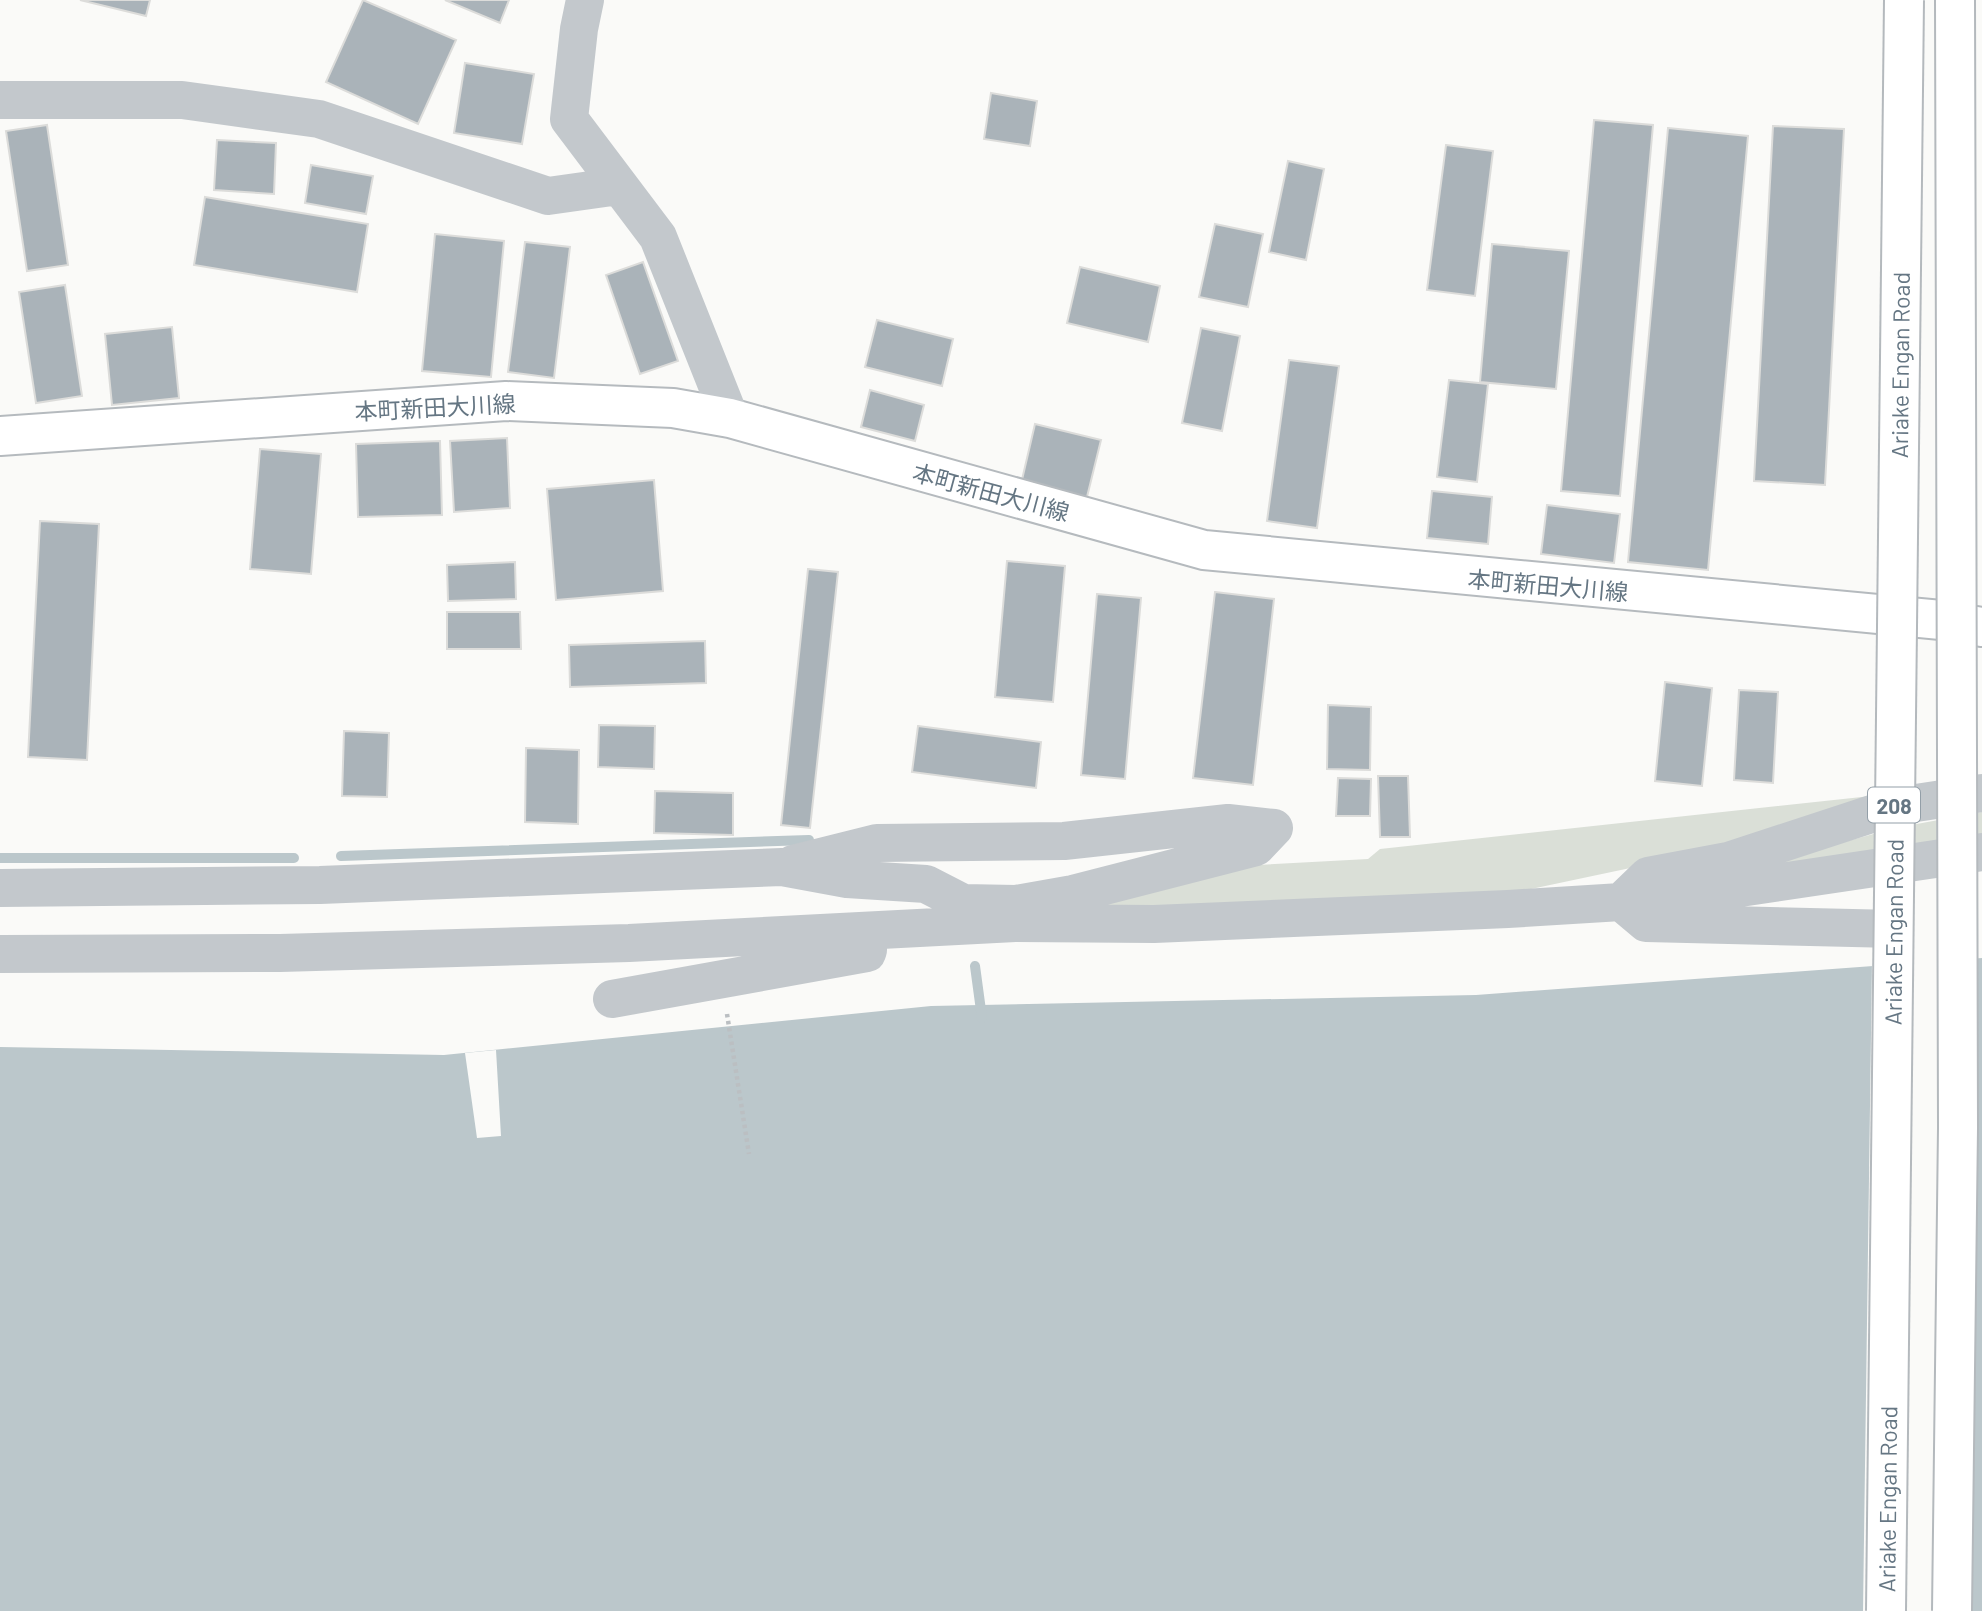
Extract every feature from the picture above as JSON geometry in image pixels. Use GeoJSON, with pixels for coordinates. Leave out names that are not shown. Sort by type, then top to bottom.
{"type":"FeatureCollection","features":[{"type":"Feature","properties":{"kind":"main road","name":"Ariake Engan Road"},"geometry":{"type":"LineString","coordinates":[[1886,1611],[1904,0]]}},
{"type":"Feature","properties":{"kind":"main road"},"geometry":{"type":"LineString","coordinates":[[1952,1611],[1958,1128],[1955,0]]}},
{"type":"Feature","properties":{"kind":"main road","name":"本町新田大川線"},"geometry":{"type":"LineString","coordinates":[[0,436],[506,401],[673,408],[730,418],[1204,550],[1982,626]]}},
{"type":"Feature","properties":{"kind":"street"},"geometry":{"type":"LineString","coordinates":[[585,0],[569,119],[658,237],[730,418]]}},
{"type":"Feature","properties":{"kind":"street"},"geometry":{"type":"LineString","coordinates":[[0,100],[182,100],[319,119],[548,196],[619,186]]}},
{"type":"Feature","properties":{"kind":"street"},"geometry":{"type":"LineString","coordinates":[[1621,902],[1648,876],[1728,861],[1896,806],[1982,793]]}},
{"type":"Feature","properties":{"kind":"street"},"geometry":{"type":"LineString","coordinates":[[0,954],[280,953],[875,932],[1016,914],[1073,894],[1256,847],[1274,828],[1228,823],[1064,841],[877,843],[782,867]]}},
{"type":"Feature","properties":{"kind":"street"},"geometry":{"type":"LineString","coordinates":[[0,888],[320,885],[782,867],[847,878],[926,884],[963,903],[1016,914],[1154,924],[1621,902],[1720,891],[1982,852]]}},
{"type":"Feature","properties":{"kind":"street"},"geometry":{"type":"LineString","coordinates":[[1621,902],[1646,923],[1895,929]]}},
{"type":"Feature","properties":{"kind":"street"},"geometry":{"type":"LineString","coordinates":[[612,999],[867,953],[875,932]]}},
{"type":"Feature","properties":{"kind":"path"},"geometry":{"type":"LineString","coordinates":[[726,1009],[749,1154]]}},
{"type":"Feature","properties":{"kind":"shaded area"},"geometry":{"type":"Polygon","coordinates":[[[1871,796],[1720,849],[1503,895],[1065,910],[1257,865],[1368,859],[1380,849],[1871,796]]]}},
{"type":"Feature","properties":{"kind":"shaded area"},"geometry":{"type":"Polygon","coordinates":[[[1982,812],[1982,842],[1743,870],[1895,828],[1982,812]]]}},
{"type":"Feature","properties":{"kind":"shaded area"},"geometry":{"type":"Polygon","coordinates":[[[1982,958],[1982,1611],[0,1611],[0,1047],[444,1055],[931,1006],[1476,995],[1982,958]]]}},
{"type":"Feature","properties":{"kind":"pier"},"geometry":{"type":"Polygon","coordinates":[[[1971,955],[1968,1611],[1863,1611],[1872,962],[1971,955]]]}},
{"type":"Feature","properties":{"kind":"pier"},"geometry":{"type":"Polygon","coordinates":[[[496,1050],[501,1136],[477,1138],[465,1053],[496,1050]]]}},
{"type":"Feature","properties":{"kind":"building"},"geometry":{"type":"Polygon","coordinates":[[[80,0],[150,0],[146,16],[80,0]]]}},
{"type":"Feature","properties":{"kind":"building"},"geometry":{"type":"Polygon","coordinates":[[[363,0],[456,40],[418,124],[326,82],[363,0]]]}},
{"type":"Feature","properties":{"kind":"building"},"geometry":{"type":"Polygon","coordinates":[[[445,0],[509,0],[500,23],[445,0]]]}},
{"type":"Feature","properties":{"kind":"building"},"geometry":{"type":"Polygon","coordinates":[[[465,63],[534,74],[522,144],[454,133],[465,63]]]}},
{"type":"Feature","properties":{"kind":"building"},"geometry":{"type":"Polygon","coordinates":[[[991,93],[1037,101],[1030,146],[984,139],[991,93]]]}},
{"type":"Feature","properties":{"kind":"building"},"geometry":{"type":"Polygon","coordinates":[[[1594,120],[1653,125],[1620,496],[1561,491],[1594,120]]]}},
{"type":"Feature","properties":{"kind":"building"},"geometry":{"type":"Polygon","coordinates":[[[47,125],[68,265],[27,271],[6,131],[47,125]]]}},
{"type":"Feature","properties":{"kind":"building"},"geometry":{"type":"Polygon","coordinates":[[[1773,126],[1844,129],[1825,485],[1754,481],[1773,126]]]}},
{"type":"Feature","properties":{"kind":"building"},"geometry":{"type":"Polygon","coordinates":[[[1668,128],[1748,136],[1708,570],[1628,562],[1668,128]]]}},
{"type":"Feature","properties":{"kind":"building"},"geometry":{"type":"Polygon","coordinates":[[[217,140],[276,143],[274,194],[214,190],[217,140]]]}},
{"type":"Feature","properties":{"kind":"building"},"geometry":{"type":"Polygon","coordinates":[[[1446,145],[1493,151],[1475,296],[1427,290],[1446,145]]]}},
{"type":"Feature","properties":{"kind":"building"},"geometry":{"type":"Polygon","coordinates":[[[1288,161],[1324,169],[1306,260],[1269,252],[1288,161]]]}},
{"type":"Feature","properties":{"kind":"building"},"geometry":{"type":"Polygon","coordinates":[[[311,165],[373,176],[366,214],[305,203],[311,165]]]}},
{"type":"Feature","properties":{"kind":"building"},"geometry":{"type":"Polygon","coordinates":[[[205,197],[368,224],[357,292],[194,265],[205,197]]]}},
{"type":"Feature","properties":{"kind":"building"},"geometry":{"type":"Polygon","coordinates":[[[1215,224],[1263,234],[1248,307],[1199,297],[1215,224]]]}},
{"type":"Feature","properties":{"kind":"building"},"geometry":{"type":"Polygon","coordinates":[[[435,234],[504,241],[491,377],[422,371],[435,234]]]}},
{"type":"Feature","properties":{"kind":"building"},"geometry":{"type":"Polygon","coordinates":[[[525,242],[570,247],[554,378],[508,372],[525,242]]]}},
{"type":"Feature","properties":{"kind":"building"},"geometry":{"type":"Polygon","coordinates":[[[1492,244],[1569,251],[1556,389],[1480,382],[1492,244]]]}},
{"type":"Feature","properties":{"kind":"building"},"geometry":{"type":"Polygon","coordinates":[[[643,262],[678,361],[640,374],[606,275],[643,262]]]}},
{"type":"Feature","properties":{"kind":"building"},"geometry":{"type":"Polygon","coordinates":[[[1080,267],[1160,286],[1148,342],[1067,323],[1080,267]]]}},
{"type":"Feature","properties":{"kind":"building"},"geometry":{"type":"Polygon","coordinates":[[[65,285],[82,396],[36,403],[19,292],[65,285]]]}},
{"type":"Feature","properties":{"kind":"building"},"geometry":{"type":"Polygon","coordinates":[[[877,320],[953,339],[942,386],[865,367],[877,320]]]}},
{"type":"Feature","properties":{"kind":"building"},"geometry":{"type":"Polygon","coordinates":[[[172,327],[179,398],[112,405],[105,334],[172,327]]]}},
{"type":"Feature","properties":{"kind":"building"},"geometry":{"type":"Polygon","coordinates":[[[1201,328],[1240,336],[1222,431],[1182,423],[1201,328]]]}},
{"type":"Feature","properties":{"kind":"building"},"geometry":{"type":"Polygon","coordinates":[[[1289,360],[1339,366],[1317,528],[1267,521],[1289,360]]]}},
{"type":"Feature","properties":{"kind":"building"},"geometry":{"type":"Polygon","coordinates":[[[1449,380],[1488,384],[1477,482],[1437,477],[1449,380]]]}},
{"type":"Feature","properties":{"kind":"building"},"geometry":{"type":"Polygon","coordinates":[[[870,390],[924,405],[915,441],[861,427],[870,390]]]}},
{"type":"Feature","properties":{"kind":"building"},"geometry":{"type":"Polygon","coordinates":[[[1035,424],[1101,440],[1086,501],[1021,484],[1035,424]]]}},
{"type":"Feature","properties":{"kind":"building"},"geometry":{"type":"Polygon","coordinates":[[[507,438],[510,508],[454,512],[450,441],[507,438]]]}},
{"type":"Feature","properties":{"kind":"building"},"geometry":{"type":"Polygon","coordinates":[[[440,441],[442,515],[358,517],[356,444],[440,441]]]}},
{"type":"Feature","properties":{"kind":"building"},"geometry":{"type":"Polygon","coordinates":[[[260,449],[321,454],[311,574],[250,569],[260,449]]]}},
{"type":"Feature","properties":{"kind":"building"},"geometry":{"type":"Polygon","coordinates":[[[654,480],[663,591],[556,600],[547,489],[654,480]]]}},
{"type":"Feature","properties":{"kind":"building"},"geometry":{"type":"Polygon","coordinates":[[[1432,491],[1492,497],[1488,544],[1427,538],[1432,491]]]}},
{"type":"Feature","properties":{"kind":"building"},"geometry":{"type":"Polygon","coordinates":[[[1547,505],[1620,514],[1614,563],[1541,554],[1547,505]]]}},
{"type":"Feature","properties":{"kind":"building"},"geometry":{"type":"Polygon","coordinates":[[[40,521],[99,524],[87,760],[28,757],[40,521]]]}},
{"type":"Feature","properties":{"kind":"building"},"geometry":{"type":"Polygon","coordinates":[[[1007,561],[1065,566],[1053,702],[995,697],[1007,561]]]}},
{"type":"Feature","properties":{"kind":"building"},"geometry":{"type":"Polygon","coordinates":[[[515,562],[516,599],[448,601],[447,565],[515,562]]]}},
{"type":"Feature","properties":{"kind":"building"},"geometry":{"type":"Polygon","coordinates":[[[808,569],[838,572],[810,828],[781,825],[808,569]]]}},
{"type":"Feature","properties":{"kind":"building"},"geometry":{"type":"Polygon","coordinates":[[[1215,592],[1274,599],[1253,785],[1193,778],[1215,592]]]}},
{"type":"Feature","properties":{"kind":"building"},"geometry":{"type":"Polygon","coordinates":[[[1097,594],[1141,598],[1125,779],[1081,775],[1097,594]]]}},
{"type":"Feature","properties":{"kind":"building"},"geometry":{"type":"Polygon","coordinates":[[[447,612],[520,612],[521,649],[447,649],[447,612]]]}},
{"type":"Feature","properties":{"kind":"building"},"geometry":{"type":"Polygon","coordinates":[[[705,641],[706,683],[570,687],[569,645],[705,641]]]}},
{"type":"Feature","properties":{"kind":"building"},"geometry":{"type":"Polygon","coordinates":[[[1665,682],[1712,688],[1702,786],[1655,781],[1665,682]]]}},
{"type":"Feature","properties":{"kind":"building"},"geometry":{"type":"Polygon","coordinates":[[[1739,690],[1778,692],[1773,783],[1734,780],[1739,690]]]}},
{"type":"Feature","properties":{"kind":"building"},"geometry":{"type":"Polygon","coordinates":[[[1328,705],[1371,707],[1370,770],[1327,769],[1328,705]]]}},
{"type":"Feature","properties":{"kind":"building"},"geometry":{"type":"Polygon","coordinates":[[[599,725],[655,726],[654,769],[598,767],[599,725]]]}},
{"type":"Feature","properties":{"kind":"building"},"geometry":{"type":"Polygon","coordinates":[[[918,726],[1041,742],[1036,788],[912,772],[918,726]]]}},
{"type":"Feature","properties":{"kind":"building"},"geometry":{"type":"Polygon","coordinates":[[[344,731],[389,733],[387,797],[342,796],[344,731]]]}},
{"type":"Feature","properties":{"kind":"building"},"geometry":{"type":"Polygon","coordinates":[[[526,748],[579,750],[578,824],[525,822],[526,748]]]}},
{"type":"Feature","properties":{"kind":"building"},"geometry":{"type":"Polygon","coordinates":[[[1378,776],[1408,776],[1410,837],[1380,837],[1378,776]]]}},
{"type":"Feature","properties":{"kind":"building"},"geometry":{"type":"Polygon","coordinates":[[[1338,778],[1371,779],[1370,816],[1336,816],[1338,778]]]}},
{"type":"Feature","properties":{"kind":"building"},"geometry":{"type":"Polygon","coordinates":[[[655,791],[733,793],[733,835],[654,833],[655,791]]]}},
{"type":"Feature","properties":{"kind":"waterway"},"geometry":{"type":"LineString","coordinates":[[341,856],[809,840]]}},
{"type":"Feature","properties":{"kind":"waterway"},"geometry":{"type":"LineString","coordinates":[[0,858],[294,858]]}},
{"type":"Feature","properties":{"kind":"waterway"},"geometry":{"type":"LineString","coordinates":[[975,966],[982,1018]]}}]}
